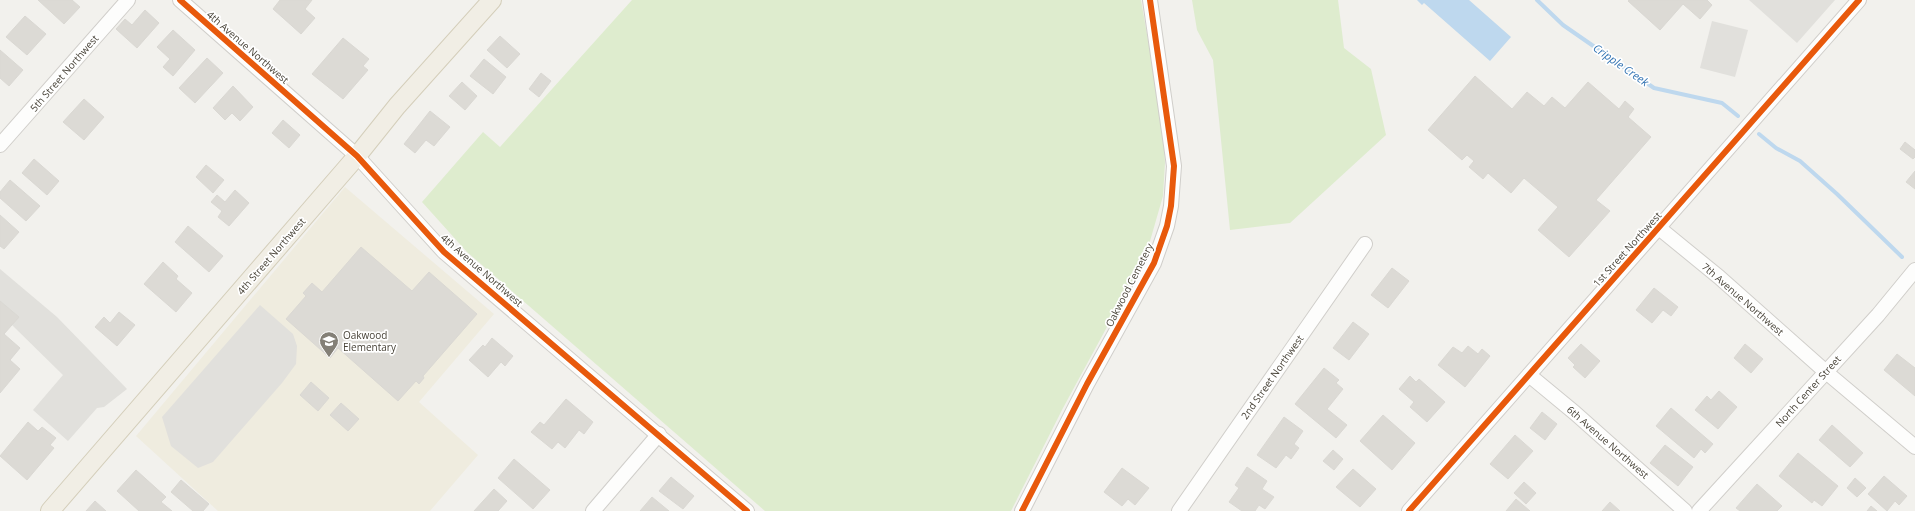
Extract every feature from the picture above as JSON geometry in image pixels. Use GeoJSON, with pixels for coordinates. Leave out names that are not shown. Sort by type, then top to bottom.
{"type":"FeatureCollection","features":[{"type":"Feature","properties":{"kind":"main road","name":"4th Street Northwest"},"geometry":{"type":"LineString","coordinates":[[50,511],[357,156],[397,106],[492,0]]}},
{"type":"Feature","properties":{"kind":"street","name":"5th Street Northwest"},"geometry":{"type":"LineString","coordinates":[[0,145],[128,0]]}},
{"type":"Feature","properties":{"kind":"street","name":"4th Avenue Northwest"},"geometry":{"type":"LineString","coordinates":[[180,0],[357,156],[444,252],[659,434],[747,511]]}},
{"type":"Feature","properties":{"kind":"street","name":"Oakwood Cemetery"},"geometry":{"type":"LineString","coordinates":[[1022,511],[1087,384],[1154,263],[1167,226],[1171,206],[1174,166],[1150,0]]}},
{"type":"Feature","properties":{"kind":"street","name":"1st Street Northwest"},"geometry":{"type":"LineString","coordinates":[[1409,511],[1859,0]]}},
{"type":"Feature","properties":{"kind":"street","name":"7th Avenue Northwest"},"geometry":{"type":"LineString","coordinates":[[1659,228],[1719,277],[1826,372],[1915,447]]}},
{"type":"Feature","properties":{"kind":"street","name":"2nd Street Northwest"},"geometry":{"type":"LineString","coordinates":[[1179,511],[1366,244]]}},
{"type":"Feature","properties":{"kind":"street","name":"North Center Street"},"geometry":{"type":"LineString","coordinates":[[1699,511],[1878,315],[1915,270]]}},
{"type":"Feature","properties":{"kind":"street","name":"6th Avenue Northwest"},"geometry":{"type":"LineString","coordinates":[[1529,375],[1575,413],[1685,511]]}},
{"type":"Feature","properties":{"kind":"street"},"geometry":{"type":"LineString","coordinates":[[593,511],[659,434]]}},
{"type":"Feature","properties":{"kind":"shaded area"},"geometry":{"type":"Polygon","coordinates":[[[1749,0],[1835,0],[1797,43],[1749,0]]]}},
{"type":"Feature","properties":{"kind":"shaded area"},"geometry":{"type":"Polygon","coordinates":[[[1712,21],[1748,30],[1735,77],[1700,68],[1712,21]]]}},
{"type":"Feature","properties":{"kind":"shaded area","name":"Oakwood Elementary"},"geometry":{"type":"Polygon","coordinates":[[[345,187],[494,314],[419,402],[478,455],[430,511],[218,511],[136,436],[345,187]]]}},
{"type":"Feature","properties":{"kind":"shaded area"},"geometry":{"type":"Polygon","coordinates":[[[0,269],[57,317],[127,389],[104,407],[97,408],[68,441],[33,410],[63,375],[12,325],[18,317],[0,301],[0,269]]]}},
{"type":"Feature","properties":{"kind":"shaded area"},"geometry":{"type":"Polygon","coordinates":[[[260,305],[293,334],[297,346],[296,364],[282,383],[213,462],[198,468],[171,446],[162,417],[260,305]]]}},
{"type":"Feature","properties":{"kind":"green space"},"geometry":{"type":"Polygon","coordinates":[[[632,0],[1141,0],[1163,126],[1165,163],[1163,196],[1146,255],[1063,408],[1011,511],[765,511],[467,252],[422,202],[483,132],[500,147],[632,0]]]}},
{"type":"Feature","properties":{"kind":"green space"},"geometry":{"type":"Polygon","coordinates":[[[1192,0],[1338,0],[1344,48],[1371,69],[1386,135],[1290,223],[1230,230],[1213,60],[1197,30],[1192,0]]]}},
{"type":"Feature","properties":{"kind":"water"},"geometry":{"type":"Polygon","coordinates":[[[1417,0],[1469,0],[1511,37],[1490,61],[1424,3],[1422,5],[1417,0]]]}},
{"type":"Feature","properties":{"kind":"building"},"geometry":{"type":"Polygon","coordinates":[[[38,0],[72,0],[80,7],[64,24],[38,0]]]}},
{"type":"Feature","properties":{"kind":"building"},"geometry":{"type":"Polygon","coordinates":[[[280,0],[312,0],[305,9],[315,18],[301,34],[273,9],[280,0]]]}},
{"type":"Feature","properties":{"kind":"building"},"geometry":{"type":"Polygon","coordinates":[[[1707,0],[1712,5],[1700,19],[1683,4],[1660,30],[1628,1],[1707,0]]]}},
{"type":"Feature","properties":{"kind":"building"},"geometry":{"type":"Polygon","coordinates":[[[145,10],[159,23],[137,48],[116,29],[125,19],[132,25],[145,10]]]}},
{"type":"Feature","properties":{"kind":"building"},"geometry":{"type":"Polygon","coordinates":[[[25,16],[46,34],[27,55],[6,37],[25,16]]]}},
{"type":"Feature","properties":{"kind":"building"},"geometry":{"type":"Polygon","coordinates":[[[173,30],[195,50],[173,76],[163,67],[170,59],[157,47],[173,30]]]}},
{"type":"Feature","properties":{"kind":"building"},"geometry":{"type":"Polygon","coordinates":[[[500,36],[520,54],[507,68],[487,50],[500,36]]]}},
{"type":"Feature","properties":{"kind":"building"},"geometry":{"type":"Polygon","coordinates":[[[343,38],[369,59],[363,66],[368,70],[343,99],[312,74],[343,38]]]}},
{"type":"Feature","properties":{"kind":"building"},"geometry":{"type":"Polygon","coordinates":[[[0,50],[23,70],[9,86],[0,78],[0,50]]]}},
{"type":"Feature","properties":{"kind":"building"},"geometry":{"type":"Polygon","coordinates":[[[207,58],[223,73],[195,103],[179,88],[207,58]]]}},
{"type":"Feature","properties":{"kind":"building"},"geometry":{"type":"Polygon","coordinates":[[[484,59],[506,77],[493,94],[470,76],[484,59]]]}},
{"type":"Feature","properties":{"kind":"building"},"geometry":{"type":"Polygon","coordinates":[[[541,73],[551,81],[539,97],[529,89],[541,73]]]}},
{"type":"Feature","properties":{"kind":"building"},"geometry":{"type":"Polygon","coordinates":[[[1475,76],[1512,109],[1527,92],[1544,106],[1552,97],[1565,108],[1588,82],[1619,109],[1625,101],[1634,109],[1628,117],[1651,137],[1596,200],[1610,211],[1569,257],[1538,230],[1558,207],[1524,178],[1511,193],[1488,173],[1483,179],[1469,167],[1474,161],[1467,155],[1462,160],[1428,130],[1475,76]]]}},
{"type":"Feature","properties":{"kind":"building"},"geometry":{"type":"Polygon","coordinates":[[[462,82],[477,96],[465,110],[449,96],[462,82]]]}},
{"type":"Feature","properties":{"kind":"building"},"geometry":{"type":"Polygon","coordinates":[[[233,86],[253,107],[240,121],[232,113],[225,120],[213,108],[233,86]]]}},
{"type":"Feature","properties":{"kind":"building"},"geometry":{"type":"Polygon","coordinates":[[[84,99],[104,117],[84,140],[63,122],[84,99]]]}},
{"type":"Feature","properties":{"kind":"building"},"geometry":{"type":"Polygon","coordinates":[[[430,111],[450,127],[434,146],[426,140],[415,153],[404,144],[430,111]]]}},
{"type":"Feature","properties":{"kind":"building"},"geometry":{"type":"Polygon","coordinates":[[[283,120],[300,135],[289,148],[272,133],[283,120]]]}},
{"type":"Feature","properties":{"kind":"building"},"geometry":{"type":"Polygon","coordinates":[[[1905,142],[1915,150],[1915,157],[1913,159],[1900,149],[1905,142]]]}},
{"type":"Feature","properties":{"kind":"building"},"geometry":{"type":"Polygon","coordinates":[[[34,159],[59,181],[47,195],[22,173],[34,159]]]}},
{"type":"Feature","properties":{"kind":"building"},"geometry":{"type":"Polygon","coordinates":[[[206,165],[224,180],[213,193],[196,177],[206,165]]]}},
{"type":"Feature","properties":{"kind":"building"},"geometry":{"type":"Polygon","coordinates":[[[1915,171],[1915,189],[1906,182],[1915,171]]]}},
{"type":"Feature","properties":{"kind":"building"},"geometry":{"type":"Polygon","coordinates":[[[10,180],[40,206],[26,221],[0,198],[0,192],[10,180]]]}},
{"type":"Feature","properties":{"kind":"building"},"geometry":{"type":"Polygon","coordinates":[[[235,190],[249,203],[229,226],[218,217],[222,211],[211,202],[217,195],[225,202],[235,190]]]}},
{"type":"Feature","properties":{"kind":"building"},"geometry":{"type":"Polygon","coordinates":[[[0,215],[19,232],[4,249],[0,246],[0,215]]]}},
{"type":"Feature","properties":{"kind":"building"},"geometry":{"type":"Polygon","coordinates":[[[188,226],[223,256],[209,272],[175,242],[188,226]]]}},
{"type":"Feature","properties":{"kind":"building"},"geometry":{"type":"Polygon","coordinates":[[[361,247],[412,291],[429,272],[477,314],[423,376],[424,378],[419,384],[416,381],[398,401],[338,348],[330,358],[286,319],[306,296],[303,293],[312,283],[322,292],[361,247]]]}},
{"type":"Feature","properties":{"kind":"building"},"geometry":{"type":"Polygon","coordinates":[[[163,262],[178,276],[176,279],[192,293],[176,312],[144,284],[163,262]]]}},
{"type":"Feature","properties":{"kind":"building"},"geometry":{"type":"Polygon","coordinates":[[[1392,268],[1409,281],[1388,308],[1371,295],[1392,268]]]}},
{"type":"Feature","properties":{"kind":"building"},"geometry":{"type":"Polygon","coordinates":[[[1654,288],[1678,307],[1671,316],[1663,310],[1652,323],[1636,310],[1654,288]]]}},
{"type":"Feature","properties":{"kind":"building"},"geometry":{"type":"Polygon","coordinates":[[[0,301],[19,317],[4,334],[20,348],[10,360],[20,369],[0,393],[0,301]]]}},
{"type":"Feature","properties":{"kind":"building"},"geometry":{"type":"Polygon","coordinates":[[[119,312],[135,325],[117,346],[95,327],[104,317],[110,323],[119,312]]]}},
{"type":"Feature","properties":{"kind":"building"},"geometry":{"type":"Polygon","coordinates":[[[1353,322],[1369,334],[1349,360],[1333,348],[1353,322]]]}},
{"type":"Feature","properties":{"kind":"building"},"geometry":{"type":"Polygon","coordinates":[[[492,338],[513,356],[505,366],[501,362],[488,377],[469,360],[483,345],[485,347],[492,338]]]}},
{"type":"Feature","properties":{"kind":"building"},"geometry":{"type":"Polygon","coordinates":[[[1581,344],[1600,361],[1585,378],[1573,367],[1575,365],[1568,358],[1581,344]]]}},
{"type":"Feature","properties":{"kind":"building"},"geometry":{"type":"Polygon","coordinates":[[[1745,344],[1763,359],[1751,373],[1734,358],[1745,344]]]}},
{"type":"Feature","properties":{"kind":"building"},"geometry":{"type":"Polygon","coordinates":[[[1468,346],[1478,354],[1482,349],[1490,356],[1465,387],[1438,365],[1453,347],[1462,353],[1468,346]]]}},
{"type":"Feature","properties":{"kind":"building"},"geometry":{"type":"Polygon","coordinates":[[[1897,354],[1915,368],[1915,396],[1884,370],[1897,354]]]}},
{"type":"Feature","properties":{"kind":"building"},"geometry":{"type":"Polygon","coordinates":[[[1324,368],[1339,380],[1336,383],[1343,389],[1327,409],[1347,425],[1336,438],[1295,404],[1324,368]]]}},
{"type":"Feature","properties":{"kind":"building"},"geometry":{"type":"Polygon","coordinates":[[[1410,376],[1416,382],[1419,379],[1445,402],[1427,422],[1410,407],[1414,402],[1399,389],[1410,376]]]}},
{"type":"Feature","properties":{"kind":"building"},"geometry":{"type":"Polygon","coordinates":[[[311,382],[329,398],[318,411],[300,395],[311,382]]]}},
{"type":"Feature","properties":{"kind":"building"},"geometry":{"type":"Polygon","coordinates":[[[1719,391],[1737,407],[1718,429],[1695,410],[1707,396],[1711,400],[1719,391]]]}},
{"type":"Feature","properties":{"kind":"building"},"geometry":{"type":"Polygon","coordinates":[[[566,399],[593,422],[584,434],[579,430],[565,448],[558,442],[552,449],[531,432],[540,422],[544,425],[566,399]]]}},
{"type":"Feature","properties":{"kind":"building"},"geometry":{"type":"Polygon","coordinates":[[[341,403],[359,419],[348,431],[330,415],[341,403]]]}},
{"type":"Feature","properties":{"kind":"building"},"geometry":{"type":"Polygon","coordinates":[[[1671,408],[1713,444],[1705,453],[1701,449],[1694,458],[1656,426],[1671,408]]]}},
{"type":"Feature","properties":{"kind":"building"},"geometry":{"type":"Polygon","coordinates":[[[1542,412],[1557,424],[1545,440],[1530,428],[1542,412]]]}},
{"type":"Feature","properties":{"kind":"building"},"geometry":{"type":"Polygon","coordinates":[[[1383,415],[1415,443],[1392,470],[1360,441],[1383,415]]]}},
{"type":"Feature","properties":{"kind":"building"},"geometry":{"type":"Polygon","coordinates":[[[1284,417],[1303,431],[1294,444],[1299,448],[1291,459],[1286,455],[1276,468],[1257,455],[1284,417]]]}},
{"type":"Feature","properties":{"kind":"building"},"geometry":{"type":"Polygon","coordinates":[[[28,422],[38,431],[42,427],[56,438],[50,445],[54,448],[27,480],[0,456],[28,422]]]}},
{"type":"Feature","properties":{"kind":"building"},"geometry":{"type":"Polygon","coordinates":[[[1832,425],[1863,453],[1850,467],[1819,440],[1832,425]]]}},
{"type":"Feature","properties":{"kind":"building"},"geometry":{"type":"Polygon","coordinates":[[[1515,435],[1533,451],[1508,479],[1490,464],[1515,435]]]}},
{"type":"Feature","properties":{"kind":"building"},"geometry":{"type":"Polygon","coordinates":[[[1665,445],[1693,467],[1678,486],[1650,463],[1665,445]]]}},
{"type":"Feature","properties":{"kind":"building"},"geometry":{"type":"Polygon","coordinates":[[[1333,450],[1343,459],[1334,470],[1323,461],[1333,450]]]}},
{"type":"Feature","properties":{"kind":"building"},"geometry":{"type":"Polygon","coordinates":[[[1798,453],[1838,486],[1822,506],[1814,500],[1812,503],[1779,476],[1798,453]]]}},
{"type":"Feature","properties":{"kind":"building"},"geometry":{"type":"Polygon","coordinates":[[[514,459],[550,490],[533,509],[498,478],[514,459]]]}},
{"type":"Feature","properties":{"kind":"building"},"geometry":{"type":"Polygon","coordinates":[[[1247,467],[1267,481],[1262,489],[1274,497],[1265,509],[1259,505],[1255,511],[1242,511],[1229,502],[1239,488],[1235,485],[1247,467]]]}},
{"type":"Feature","properties":{"kind":"building"},"geometry":{"type":"Polygon","coordinates":[[[1122,468],[1149,488],[1135,505],[1128,499],[1122,506],[1104,492],[1122,468]]]}},
{"type":"Feature","properties":{"kind":"building"},"geometry":{"type":"Polygon","coordinates":[[[1353,469],[1376,489],[1360,507],[1336,487],[1353,469]]]}},
{"type":"Feature","properties":{"kind":"building"},"geometry":{"type":"Polygon","coordinates":[[[136,470],[166,497],[161,502],[172,511],[139,511],[117,491],[136,470]]]}},
{"type":"Feature","properties":{"kind":"building"},"geometry":{"type":"Polygon","coordinates":[[[1884,476],[1907,496],[1899,505],[1895,501],[1887,511],[1868,494],[1884,476]]]}},
{"type":"Feature","properties":{"kind":"building"},"geometry":{"type":"Polygon","coordinates":[[[671,477],[694,496],[683,509],[659,491],[671,477]]]}},
{"type":"Feature","properties":{"kind":"building"},"geometry":{"type":"Polygon","coordinates":[[[1855,478],[1866,488],[1857,497],[1847,488],[1855,478]]]}},
{"type":"Feature","properties":{"kind":"building"},"geometry":{"type":"Polygon","coordinates":[[[181,480],[209,504],[203,511],[193,511],[171,492],[181,480]]]}},
{"type":"Feature","properties":{"kind":"building"},"geometry":{"type":"Polygon","coordinates":[[[1524,482],[1536,493],[1526,504],[1514,493],[1524,482]]]}},
{"type":"Feature","properties":{"kind":"building"},"geometry":{"type":"Polygon","coordinates":[[[1757,484],[1782,506],[1777,511],[1740,511],[1736,508],[1757,484]]]}},
{"type":"Feature","properties":{"kind":"building"},"geometry":{"type":"Polygon","coordinates":[[[494,489],[507,501],[498,511],[474,511],[494,489]]]}},
{"type":"Feature","properties":{"kind":"building"},"geometry":{"type":"Polygon","coordinates":[[[652,497],[669,511],[640,511],[652,497]]]}},
{"type":"Feature","properties":{"kind":"building"},"geometry":{"type":"Polygon","coordinates":[[[1516,499],[1530,511],[1506,511],[1516,499]]]}},
{"type":"Feature","properties":{"kind":"building"},"geometry":{"type":"Polygon","coordinates":[[[95,501],[106,511],[86,511],[95,501]]]}},
{"type":"Feature","properties":{"kind":"building"},"geometry":{"type":"Polygon","coordinates":[[[1610,502],[1620,511],[1602,511],[1610,502]]]}},
{"type":"Feature","properties":{"kind":"building"},"geometry":{"type":"Polygon","coordinates":[[[1871,506],[1877,511],[1867,511],[1871,506]]]}},
{"type":"Feature","properties":{"kind":"waterway","name":"Cripple Creek"},"geometry":{"type":"LineString","coordinates":[[1537,0],[1563,25],[1654,88],[1722,103],[1738,116]]}},
{"type":"Feature","properties":{"kind":"waterway","name":"Cripple Creek"},"geometry":{"type":"LineString","coordinates":[[1759,134],[1776,148],[1800,161],[1837,194],[1902,257]]}},
{"type":"Feature","properties":{"kind":"cycle path"},"geometry":{"type":"LineString","coordinates":[[180,0],[357,156],[444,252],[747,511]]}},
{"type":"Feature","properties":{"kind":"cycle path"},"geometry":{"type":"LineString","coordinates":[[1022,511],[1087,384],[1154,263],[1167,226],[1171,206],[1174,166],[1150,0]]}},
{"type":"Feature","properties":{"kind":"cycle path"},"geometry":{"type":"LineString","coordinates":[[1409,511],[1859,0]]}},
{"type":"Feature","properties":{"kind":"place","name":"Oakwood Elementary"},"geometry":{"type":"Point","coordinates":[329,358]}}]}
